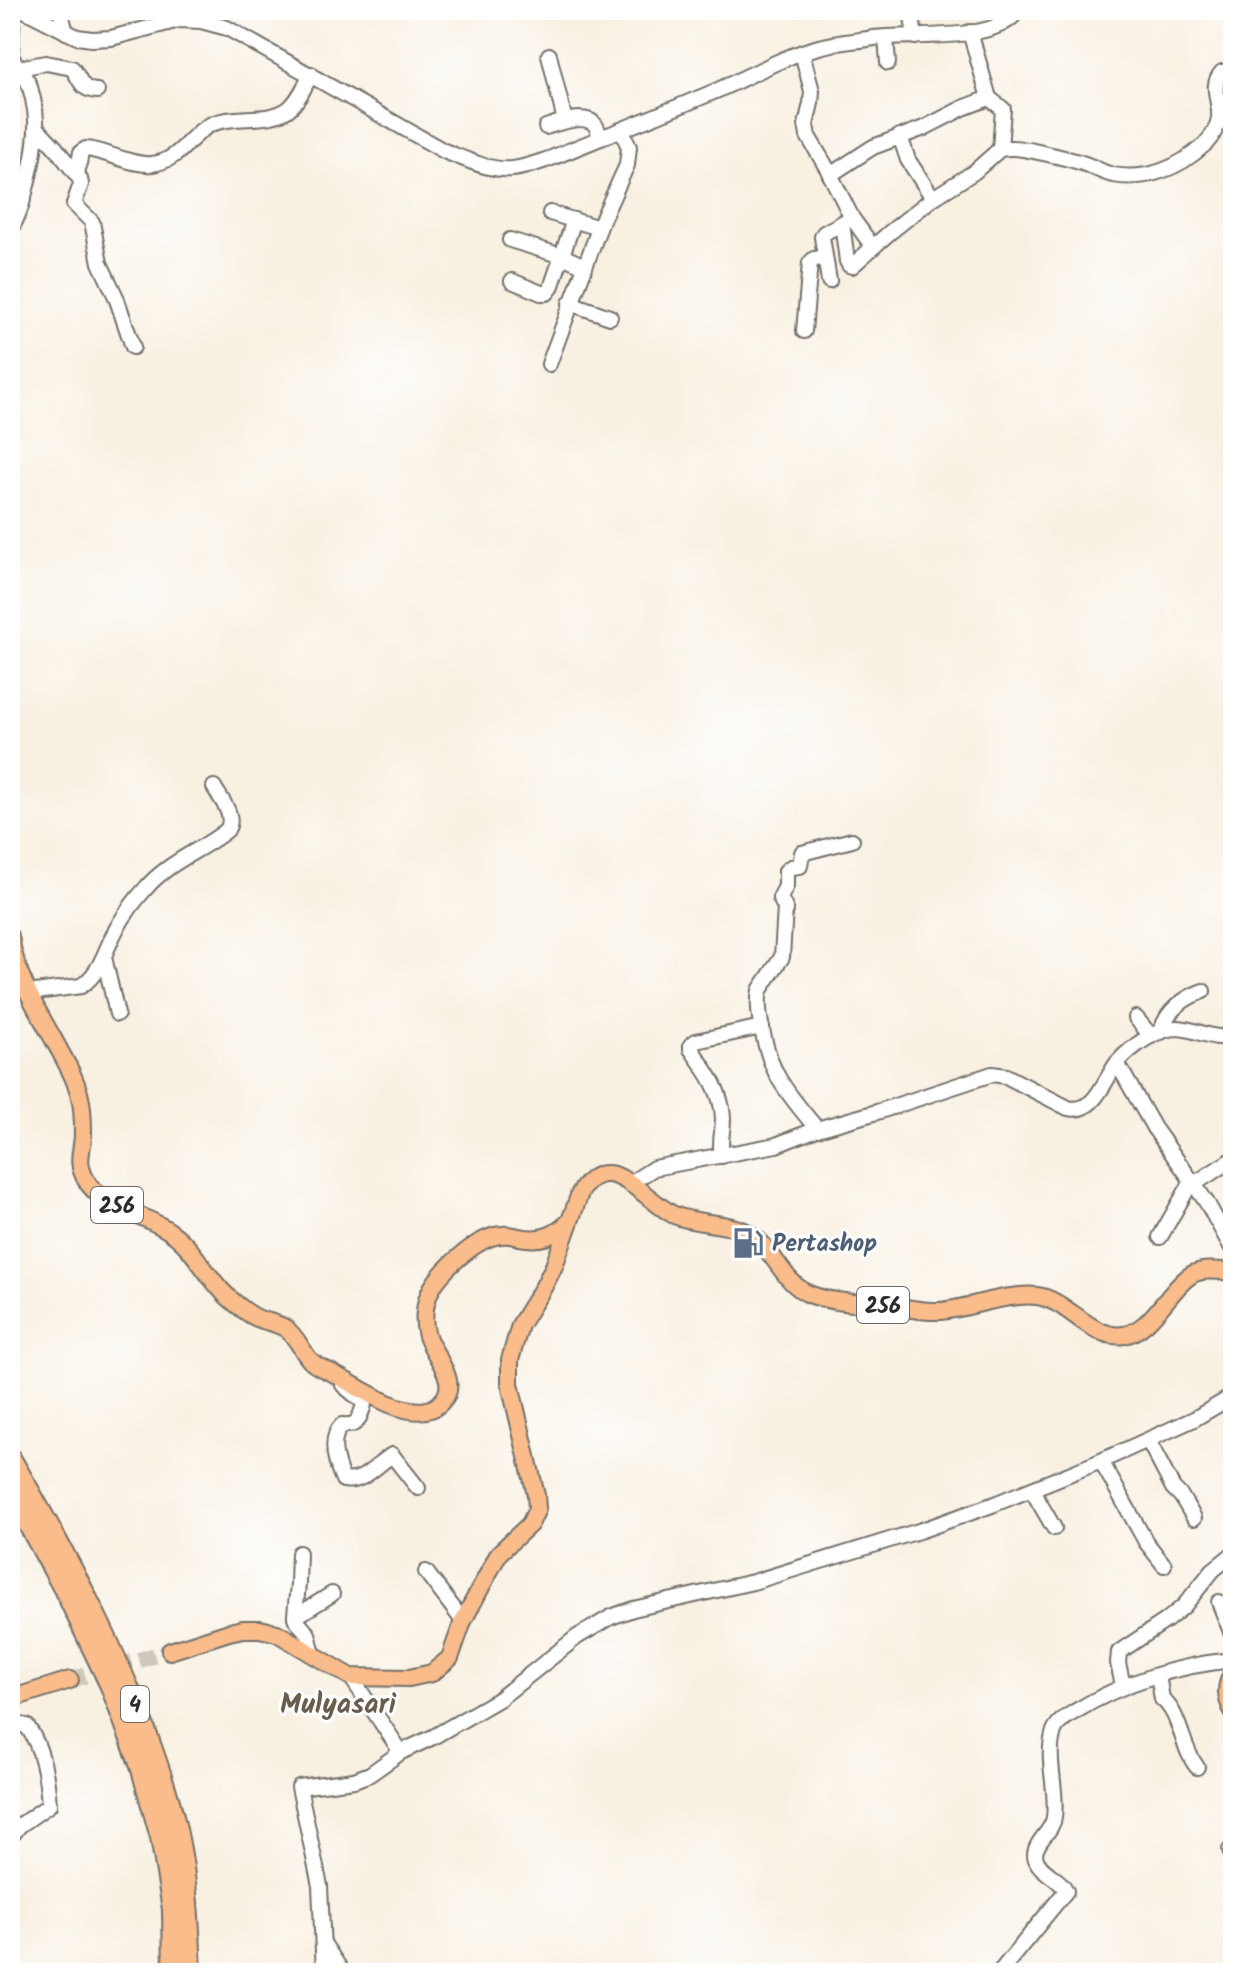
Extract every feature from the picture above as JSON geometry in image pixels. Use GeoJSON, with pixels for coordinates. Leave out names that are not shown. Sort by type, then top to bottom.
{"type":"FeatureCollection","features":[{"type":"Feature","properties":{"kind":"highway","name":"4"},"geometry":{"type":"LineString","coordinates":[[10,1458],[82,1587],[126,1680],[156,1761],[177,1834],[189,1907],[191,1973]]}},
{"type":"Feature","properties":{"kind":"highway","name":"4"},"geometry":{"type":"LineString","coordinates":[[10,1490],[74,1607],[111,1686],[141,1766],[164,1852],[173,1909],[174,1973]]}},
{"type":"Feature","properties":{"kind":"main road","name":"256"},"geometry":{"type":"LineString","coordinates":[[10,937],[19,974],[80,1096],[83,1136],[79,1154],[82,1170],[93,1188],[102,1197],[172,1232],[240,1308],[285,1328],[319,1367],[406,1409],[427,1410],[436,1406],[446,1397],[449,1381],[425,1326],[426,1307],[434,1284],[449,1265],[493,1236],[545,1238]]}},
{"type":"Feature","properties":{"kind":"main road","name":"256"},"geometry":{"type":"LineString","coordinates":[[569,1222],[580,1193],[591,1179],[597,1175],[611,1174],[672,1214],[751,1234],[806,1293],[842,1301],[933,1311],[1037,1296],[1111,1334],[1126,1335],[1146,1321],[1190,1276],[1212,1270],[1233,1272]]}},
{"type":"Feature","properties":{"kind":"main road"},"geometry":{"type":"LineString","coordinates":[[554,1266],[545,1238],[569,1222]]}},
{"type":"Feature","properties":{"kind":"main road"},"geometry":{"type":"LineString","coordinates":[[170,1651],[229,1632],[260,1629],[277,1633],[351,1677],[409,1678],[432,1673],[450,1658],[463,1621],[499,1553],[530,1524],[537,1509],[510,1384],[510,1360],[520,1325],[554,1266],[569,1222]]}},
{"type":"Feature","properties":{"kind":"main road"},"geometry":{"type":"LineString","coordinates":[[1233,1672],[1226,1686],[1233,1711]]}},
{"type":"Feature","properties":{"kind":"main road"},"geometry":{"type":"LineString","coordinates":[[10,1699],[70,1680]]}},
{"type":"Feature","properties":{"kind":"street"},"geometry":{"type":"LineString","coordinates":[[10,230],[23,199],[37,128],[31,91],[25,75],[15,68],[13,60],[13,10]]}},
{"type":"Feature","properties":{"kind":"street"},"geometry":{"type":"LineString","coordinates":[[25,10],[77,37],[101,39],[179,20],[201,21],[227,28],[444,151],[482,165],[506,169],[521,168],[549,159],[821,46],[886,37],[933,37],[970,32],[1004,24],[1021,11]]}},
{"type":"Feature","properties":{"kind":"street"},"geometry":{"type":"LineString","coordinates":[[60,10],[66,32]]}},
{"type":"Feature","properties":{"kind":"street"},"geometry":{"type":"LineString","coordinates":[[911,10],[915,37]]}},
{"type":"Feature","properties":{"kind":"street"},"geometry":{"type":"LineString","coordinates":[[970,32],[989,98],[1002,107],[1004,113],[1000,149]]}},
{"type":"Feature","properties":{"kind":"street"},"geometry":{"type":"LineString","coordinates":[[886,37],[888,63]]}},
{"type":"Feature","properties":{"kind":"street"},"geometry":{"type":"LineString","coordinates":[[802,53],[812,91],[806,131],[830,175],[847,221],[849,265],[856,264],[933,198],[974,172],[1000,149],[1020,148],[1114,175],[1142,176],[1163,171],[1187,158],[1208,141],[1220,115],[1216,80],[1224,71],[1233,70]]}},
{"type":"Feature","properties":{"kind":"street"},"geometry":{"type":"LineString","coordinates":[[549,55],[565,121]]}},
{"type":"Feature","properties":{"kind":"street"},"geometry":{"type":"LineString","coordinates":[[15,68],[46,63],[72,68],[84,88],[97,91]]}},
{"type":"Feature","properties":{"kind":"street"},"geometry":{"type":"LineString","coordinates":[[77,175],[81,152],[86,149],[142,164],[155,163],[173,157],[216,122],[280,113],[293,104],[311,74]]}},
{"type":"Feature","properties":{"kind":"street"},"geometry":{"type":"LineString","coordinates":[[830,175],[873,147],[989,98]]}},
{"type":"Feature","properties":{"kind":"street"},"geometry":{"type":"LineString","coordinates":[[546,127],[573,119],[592,122],[600,138]]}},
{"type":"Feature","properties":{"kind":"street"},"geometry":{"type":"LineString","coordinates":[[37,128],[55,147],[81,184],[74,204],[92,222],[100,263],[116,297],[133,347]]}},
{"type":"Feature","properties":{"kind":"street"},"geometry":{"type":"LineString","coordinates":[[549,364],[599,228],[627,165],[629,147],[621,130]]}},
{"type":"Feature","properties":{"kind":"street"},"geometry":{"type":"LineString","coordinates":[[900,136],[908,160],[933,198]]}},
{"type":"Feature","properties":{"kind":"street"},"geometry":{"type":"LineString","coordinates":[[550,213],[599,228]]}},
{"type":"Feature","properties":{"kind":"street"},"geometry":{"type":"LineString","coordinates":[[512,281],[547,293],[574,220]]}},
{"type":"Feature","properties":{"kind":"street"},"geometry":{"type":"LineString","coordinates":[[847,221],[873,247]]}},
{"type":"Feature","properties":{"kind":"street"},"geometry":{"type":"LineString","coordinates":[[829,281],[822,236],[847,221]]}},
{"type":"Feature","properties":{"kind":"street"},"geometry":{"type":"LineString","coordinates":[[510,240],[585,266]]}},
{"type":"Feature","properties":{"kind":"street"},"geometry":{"type":"LineString","coordinates":[[804,331],[810,263],[814,259],[825,258]]}},
{"type":"Feature","properties":{"kind":"street"},"geometry":{"type":"LineString","coordinates":[[570,303],[610,317]]}},
{"type":"Feature","properties":{"kind":"street"},"geometry":{"type":"LineString","coordinates":[[28,993],[81,986],[94,976],[115,931],[147,885],[230,827],[230,815],[214,787]]}},
{"type":"Feature","properties":{"kind":"street"},"geometry":{"type":"LineString","coordinates":[[817,1129],[780,1081],[762,1023],[759,992],[781,961],[783,953],[785,908],[780,898],[786,886],[786,871],[800,866],[802,853],[852,840]]}},
{"type":"Feature","properties":{"kind":"street"},"geometry":{"type":"LineString","coordinates":[[104,957],[117,1014]]}},
{"type":"Feature","properties":{"kind":"street"},"geometry":{"type":"LineString","coordinates":[[1156,1034],[1177,1004],[1203,991]]}},
{"type":"Feature","properties":{"kind":"street"},"geometry":{"type":"LineString","coordinates":[[1136,1018],[1156,1034]]}},
{"type":"Feature","properties":{"kind":"street"},"geometry":{"type":"LineString","coordinates":[[722,1156],[722,1113],[717,1090],[691,1045],[762,1023]]}},
{"type":"Feature","properties":{"kind":"street"},"geometry":{"type":"LineString","coordinates":[[629,1184],[654,1168],[776,1145],[992,1074],[1006,1076],[1068,1108],[1077,1109],[1096,1098],[1117,1063],[1136,1045],[1156,1034],[1179,1028],[1219,1038],[1233,1035]]}},
{"type":"Feature","properties":{"kind":"street"},"geometry":{"type":"LineString","coordinates":[[1117,1063],[1154,1128],[1207,1203],[1233,1250]]}},
{"type":"Feature","properties":{"kind":"street"},"geometry":{"type":"LineString","coordinates":[[1160,1237],[1193,1183],[1233,1159]]}},
{"type":"Feature","properties":{"kind":"street"},"geometry":{"type":"LineString","coordinates":[[332,1373],[364,1405],[354,1424],[342,1425],[336,1432],[335,1459],[343,1480],[348,1482],[362,1478],[392,1455],[418,1488]]}},
{"type":"Feature","properties":{"kind":"street"},"geometry":{"type":"LineString","coordinates":[[324,1973],[320,1886],[299,1787],[354,1780],[377,1769],[401,1752],[499,1699],[581,1634],[611,1617],[633,1609],[753,1582],[922,1530],[1101,1461],[1194,1419],[1233,1396]]}},
{"type":"Feature","properties":{"kind":"street"},"geometry":{"type":"LineString","coordinates":[[1148,1440],[1173,1488],[1194,1518]]}},
{"type":"Feature","properties":{"kind":"street"},"geometry":{"type":"LineString","coordinates":[[1101,1461],[1146,1542],[1164,1565]]}},
{"type":"Feature","properties":{"kind":"street"},"geometry":{"type":"LineString","coordinates":[[1032,1490],[1054,1528]]}},
{"type":"Feature","properties":{"kind":"street"},"geometry":{"type":"LineString","coordinates":[[299,1553],[295,1617],[307,1632],[313,1654]]}},
{"type":"Feature","properties":{"kind":"street"},"geometry":{"type":"LineString","coordinates":[[1123,1686],[1119,1652],[1184,1606],[1213,1570],[1233,1554]]}},
{"type":"Feature","properties":{"kind":"street"},"geometry":{"type":"LineString","coordinates":[[426,1572],[463,1621]]}},
{"type":"Feature","properties":{"kind":"street"},"geometry":{"type":"LineString","coordinates":[[295,1617],[332,1594]]}},
{"type":"Feature","properties":{"kind":"street"},"geometry":{"type":"LineString","coordinates":[[1219,1602],[1233,1637]]}},
{"type":"Feature","properties":{"kind":"street"},"geometry":{"type":"LineString","coordinates":[[999,1973],[1066,1891],[1040,1865],[1035,1855],[1054,1817],[1052,1750],[1055,1730],[1062,1720],[1123,1686],[1158,1675],[1233,1660]]}},
{"type":"Feature","properties":{"kind":"street"},"geometry":{"type":"LineString","coordinates":[[1158,1675],[1162,1699],[1170,1706],[1189,1756],[1197,1767]]}},
{"type":"Feature","properties":{"kind":"street"},"geometry":{"type":"LineString","coordinates":[[351,1677],[401,1752]]}},
{"type":"Feature","properties":{"kind":"street"},"geometry":{"type":"LineString","coordinates":[[10,1723],[27,1726],[36,1738],[47,1776],[49,1805],[19,1826],[10,1838]]}},
{"type":"Feature","properties":{"kind":"street"},"geometry":{"type":"LineString","coordinates":[[323,1943],[343,1973]]}},
{"type":"Feature","properties":{"kind":"tunnel"},"geometry":{"type":"LineString","coordinates":[[70,1680],[170,1651]]}},
{"type":"Feature","properties":{"kind":"place","name":"Pertashop"},"geometry":{"type":"Point","coordinates":[748,1243]}},
{"type":"Feature","properties":{"kind":"district","name":"Mulyasari"},"geometry":{"type":"Point","coordinates":[338,1703]}}]}
